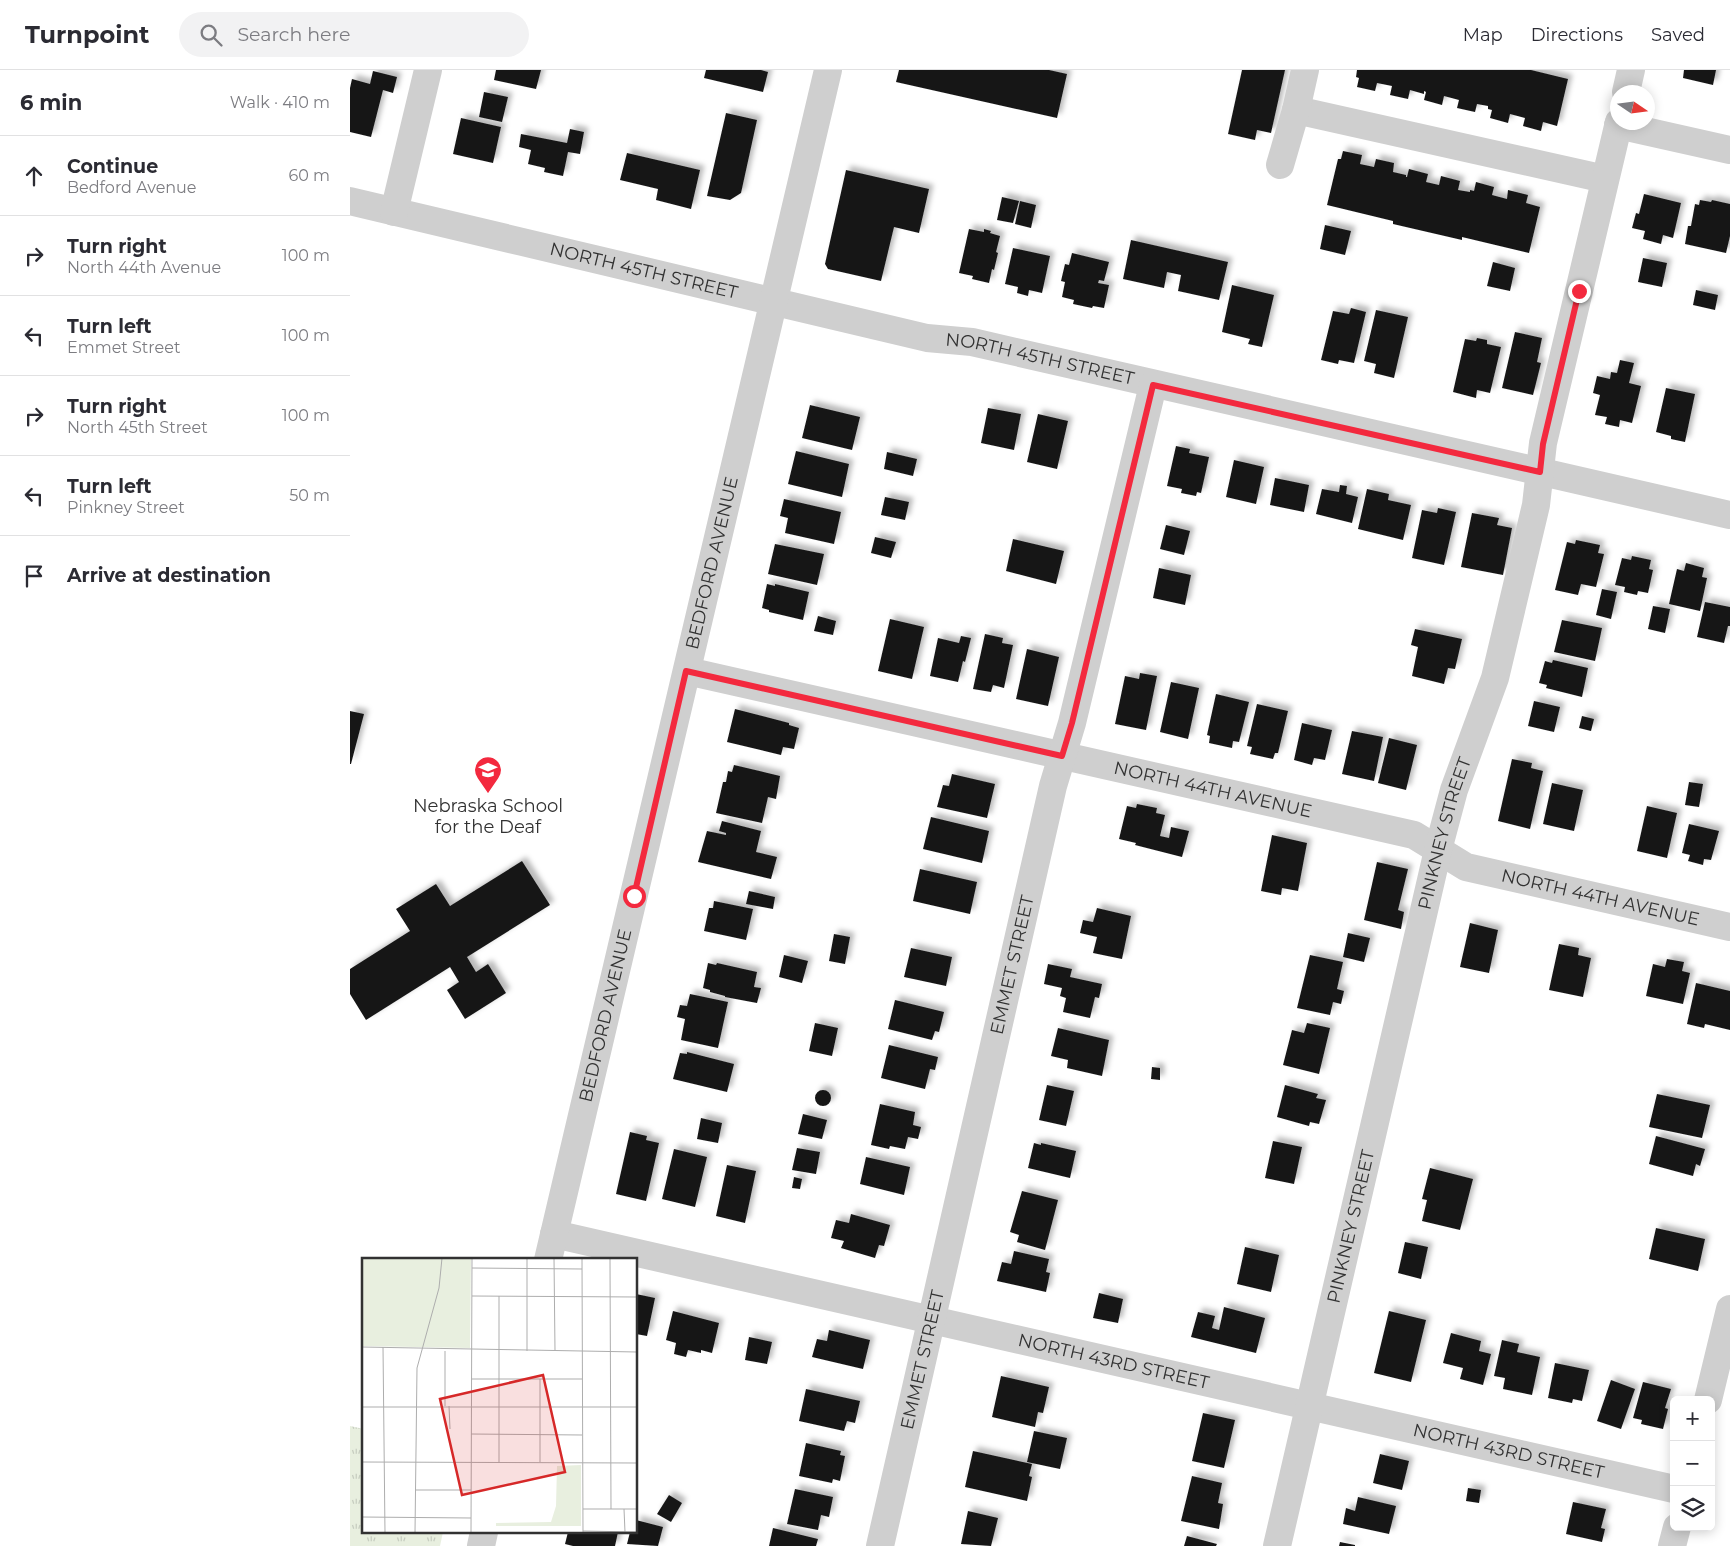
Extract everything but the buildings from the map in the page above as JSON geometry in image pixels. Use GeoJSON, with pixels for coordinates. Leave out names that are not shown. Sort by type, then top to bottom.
{"type":"FeatureCollection","features":[{"type":"Feature","properties":{"kind":"street"},"geometry":{"type":"LineString","coordinates":[[394,212],[428,70]]}},
{"type":"Feature","properties":{"kind":"street","name":"BEDFORD AVENUE"},"geometry":{"type":"LineString","coordinates":[[551,1247],[828,70]]}},
{"type":"Feature","properties":{"kind":"street"},"geometry":{"type":"LineString","coordinates":[[1280,164],[1296,110],[1305,70]]}},
{"type":"Feature","properties":{"kind":"street"},"geometry":{"type":"LineString","coordinates":[[1628,85],[1631,70]]}},
{"type":"Feature","properties":{"kind":"street"},"geometry":{"type":"LineString","coordinates":[[1296,110],[1605,179]]}},
{"type":"Feature","properties":{"kind":"street","name":"PINKNEY STREET"},"geometry":{"type":"LineString","coordinates":[[1277,1546],[1438,850],[1454,790],[1495,678],[1536,505],[1543,444],[1617,130]]}},
{"type":"Feature","properties":{"kind":"street"},"geometry":{"type":"LineString","coordinates":[[1644,130],[1730,150]]}},
{"type":"Feature","properties":{"kind":"street","name":"NORTH 45TH STREET"},"geometry":{"type":"LineString","coordinates":[[350,201],[774,300],[927,338],[972,342],[1153,385],[1730,515]]}},
{"type":"Feature","properties":{"kind":"street","name":"EMMET STREET"},"geometry":{"type":"LineString","coordinates":[[880,1546],[1051,795],[1072,723],[1153,385]]}},
{"type":"Feature","properties":{"kind":"street","name":"NORTH 44TH AVENUE"},"geometry":{"type":"LineString","coordinates":[[686,671],[1414,835],[1466,867],[1730,927]]}},
{"type":"Feature","properties":{"kind":"street","name":"NORTH 43RD STREET"},"geometry":{"type":"LineString","coordinates":[[551,1247],[609,1258]]}},
{"type":"Feature","properties":{"kind":"street","name":"NORTH 43RD STREET"},"geometry":{"type":"LineString","coordinates":[[638,1263],[932,1319],[1670,1488]]}},
{"type":"Feature","properties":{"kind":"street"},"geometry":{"type":"LineString","coordinates":[[1709,1396],[1730,1308]]}},
{"type":"Feature","properties":{"kind":"street"},"geometry":{"type":"LineString","coordinates":[[1672,1546],[1676,1531]]}},
{"type":"Feature","properties":{"kind":"green space"},"geometry":{"type":"Polygon","coordinates":[[[350,1426],[362,1429],[362,1534],[443,1534],[440,1546],[350,1546],[350,1426]]]}},
{"type":"Feature","properties":{"kind":"place","name":"Nebraska School for the Deaf"},"geometry":{"type":"Point","coordinates":[488,794]}},
{"type":"Feature","properties":{"kind":"route"},"geometry":{"type":"LineString","coordinates":[[634,896],[686,671],[1062,756],[1072,723],[1153,385],[1540,472],[1543,444],[1579,291]]}}]}
